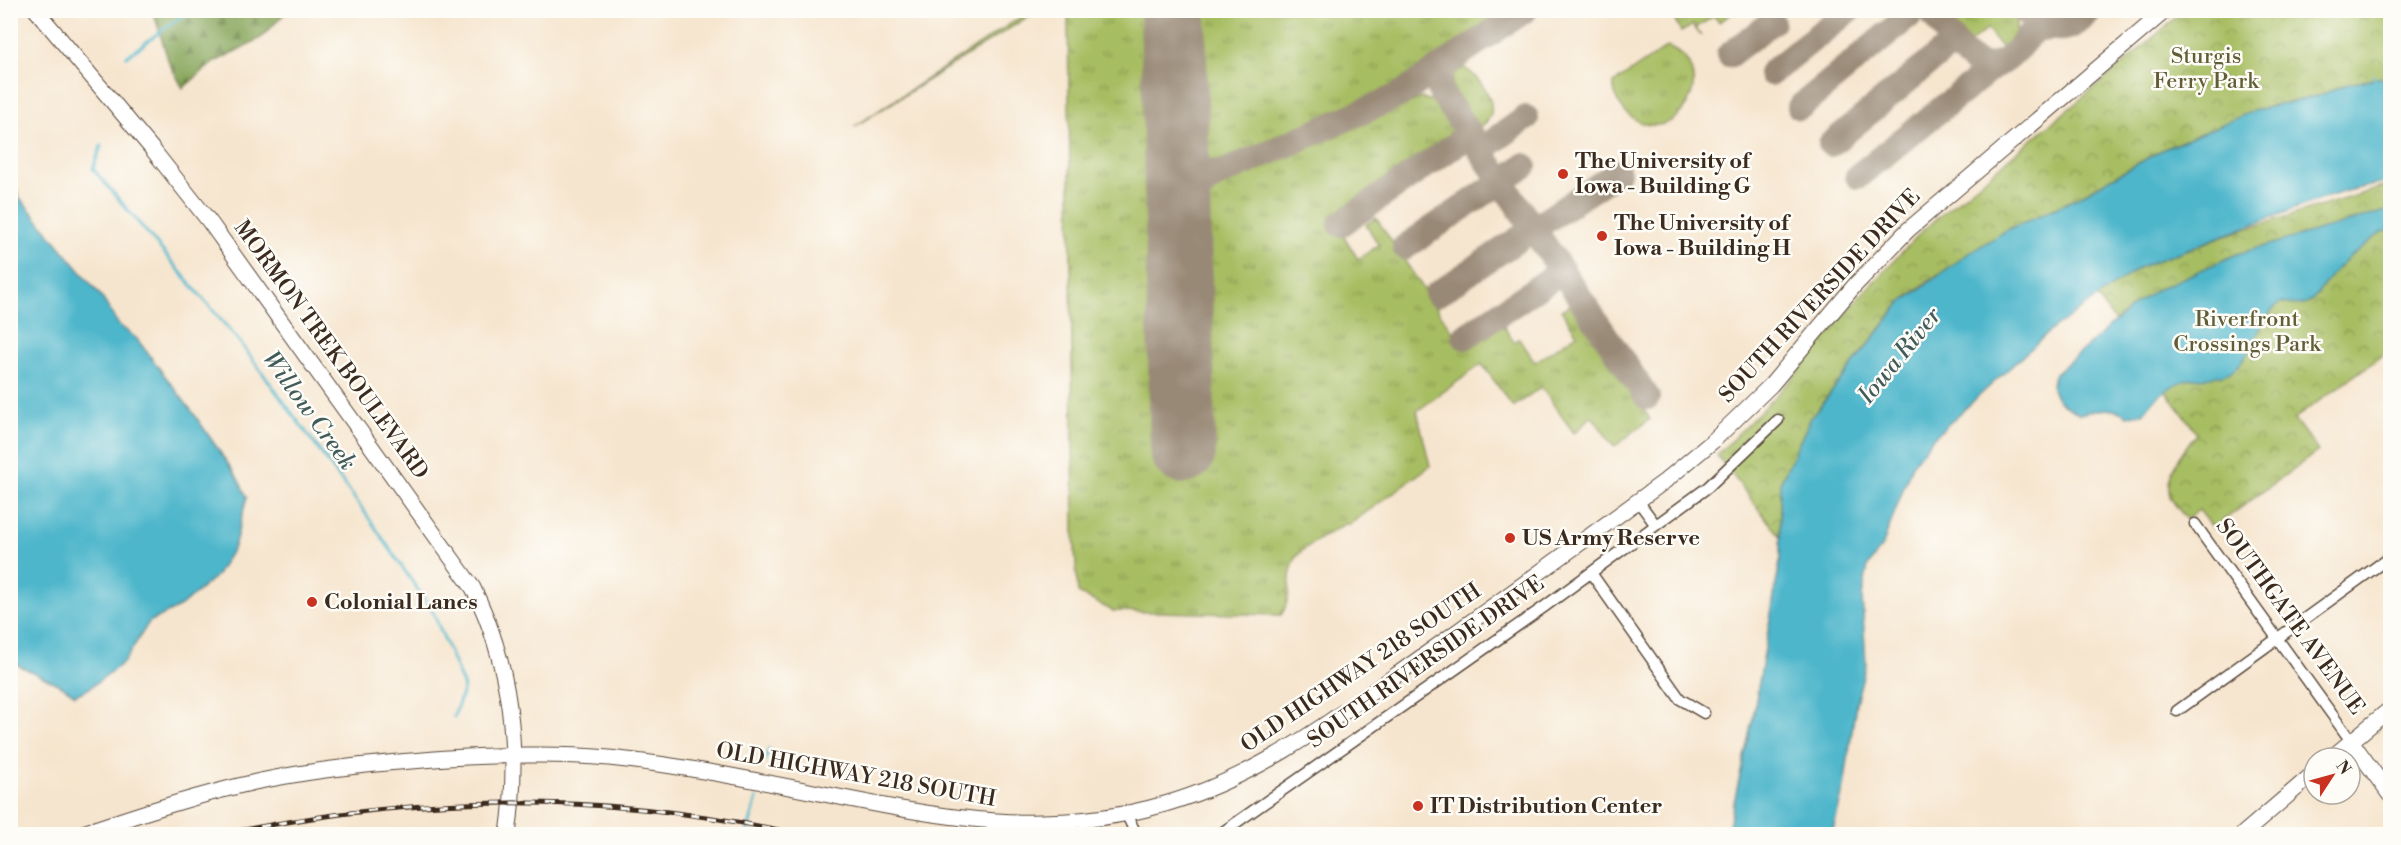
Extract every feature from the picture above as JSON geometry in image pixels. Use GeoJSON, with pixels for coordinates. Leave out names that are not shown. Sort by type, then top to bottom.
{"type":"FeatureCollection","features":[{"type":"Feature","properties":{"kind":"main road","name":"MORMON TREK BOULEVARD"},"geometry":{"type":"LineString","coordinates":[[36,10],[209,221],[465,574],[482,606],[495,642],[505,685],[514,754],[508,834]]}},
{"type":"Feature","properties":{"kind":"main road","name":"SOUTH RIVERSIDE DRIVE"},"geometry":{"type":"LineString","coordinates":[[1638,501],[1713,441],[1772,385],[1855,285],[1914,223],[2166,10]]}},
{"type":"Feature","properties":{"kind":"main road","name":"OLD HIGHWAY 218 SOUTH"},"geometry":{"type":"LineString","coordinates":[[81,834],[264,780],[388,762],[514,754],[602,758],[694,770],[976,822],[1038,824],[1126,813],[1164,805],[1202,792],[1258,767],[1286,751],[1454,634],[1638,501]]}},
{"type":"Feature","properties":{"kind":"main road"},"geometry":{"type":"LineString","coordinates":[[2345,746],[2391,709]]}},
{"type":"Feature","properties":{"kind":"main road","name":"SOUTHGATE AVENUE"},"geometry":{"type":"LineString","coordinates":[[2351,741],[2391,795]]}},
{"type":"Feature","properties":{"kind":"main road"},"geometry":{"type":"LineString","coordinates":[[2243,834],[2302,783]]}},
{"type":"Feature","properties":{"kind":"street","name":"SOUTH RIVERSIDE DRIVE"},"geometry":{"type":"LineString","coordinates":[[1220,834],[1591,573],[1730,469],[1778,420]]}},
{"type":"Feature","properties":{"kind":"street"},"geometry":{"type":"LineString","coordinates":[[1638,501],[1655,524]]}},
{"type":"Feature","properties":{"kind":"street","name":"SOUTHGATE AVENUE"},"geometry":{"type":"LineString","coordinates":[[2195,524],[2351,741]]}},
{"type":"Feature","properties":{"kind":"street"},"geometry":{"type":"LineString","coordinates":[[2177,711],[2391,557]]}},
{"type":"Feature","properties":{"kind":"street"},"geometry":{"type":"LineString","coordinates":[[1591,573],[1680,699],[1704,713]]}},
{"type":"Feature","properties":{"kind":"street"},"geometry":{"type":"LineString","coordinates":[[1126,813],[1136,834]]}},
{"type":"Feature","properties":{"kind":"green space"},"geometry":{"type":"Polygon","coordinates":[[[153,10],[287,11],[261,38],[213,63],[183,88],[169,63],[153,10]]]}},
{"type":"Feature","properties":{"kind":"green space"},"geometry":{"type":"Polygon","coordinates":[[[1189,10],[1505,11],[1389,88],[1224,160],[1210,161],[1202,157],[1193,147],[1189,10]]]}},
{"type":"Feature","properties":{"kind":"green space"},"geometry":{"type":"Polygon","coordinates":[[[1692,10],[1736,11],[1719,22],[1714,16],[1696,28],[1701,36],[1693,25],[1681,32],[1675,21],[1692,10]]]}},
{"type":"Feature","properties":{"kind":"green space"},"geometry":{"type":"Polygon","coordinates":[[[1030,11],[1037,11],[854,127],[1030,11]]]}},
{"type":"Feature","properties":{"kind":"green space"},"geometry":{"type":"Polygon","coordinates":[[[1068,11],[1157,11],[1168,468],[1202,468],[1196,214],[1202,203],[1229,181],[1421,98],[1437,102],[1455,123],[1447,137],[1331,216],[1358,259],[1379,245],[1366,225],[1376,218],[1464,349],[1502,324],[1514,342],[1519,338],[1535,362],[1577,334],[1561,310],[1573,303],[1650,419],[1614,447],[1592,416],[1574,433],[1541,387],[1513,407],[1482,364],[1417,411],[1430,466],[1350,524],[1345,524],[1319,539],[1297,556],[1291,570],[1287,601],[1281,615],[1113,611],[1078,593],[1074,536],[1068,11]]]}},
{"type":"Feature","properties":{"kind":"green space"},"geometry":{"type":"Polygon","coordinates":[[[1940,11],[2009,11],[2015,21],[2016,31],[2012,42],[2004,51],[1987,29],[1967,45],[1940,11]]]}},
{"type":"Feature","properties":{"kind":"green space","name":"Sturgis Ferry Park"},"geometry":{"type":"Polygon","coordinates":[[[2183,11],[2390,11],[2390,76],[2348,84],[2318,96],[2253,111],[2162,150],[2071,201],[2007,230],[1928,281],[1901,302],[1811,418],[1780,483],[1781,538],[1717,455],[1793,378],[1863,293],[1924,229],[2123,64],[2183,11]]]}},
{"type":"Feature","properties":{"kind":"green space"},"geometry":{"type":"Polygon","coordinates":[[[1667,47],[1684,57],[1692,72],[1693,88],[1687,104],[1677,116],[1663,124],[1647,124],[1629,115],[1622,108],[1617,100],[1614,83],[1667,47]]]}},
{"type":"Feature","properties":{"kind":"green space"},"geometry":{"type":"Polygon","coordinates":[[[1464,67],[1478,80],[1489,96],[1491,113],[1487,121],[1479,128],[1462,112],[1453,90],[1453,75],[1464,67]]]}},
{"type":"Feature","properties":{"kind":"green space","name":"Riverfront Crossings Park"},"geometry":{"type":"Polygon","coordinates":[[[2390,185],[2390,350],[2294,419],[2318,451],[2213,528],[2199,510],[2186,519],[2171,499],[2170,479],[2176,462],[2197,433],[2097,297],[2140,267],[2223,236],[2390,185]]]}},
{"type":"Feature","properties":{"kind":"water","name":"Iowa River"},"geometry":{"type":"Polygon","coordinates":[[[2390,76],[2390,182],[2346,191],[2310,203],[2140,267],[2050,331],[1932,439],[1912,465],[1882,547],[1868,566],[1862,596],[1866,664],[1856,703],[1844,787],[1832,834],[1727,834],[1753,717],[1780,562],[1780,483],[1811,418],[1901,303],[1966,255],[2007,230],[2071,201],[2162,150],[2253,111],[2318,96],[2348,84],[2390,76]]]}},
{"type":"Feature","properties":{"kind":"water"},"geometry":{"type":"Polygon","coordinates":[[[11,177],[20,198],[101,296],[118,324],[137,339],[194,414],[237,477],[247,497],[234,547],[217,575],[181,606],[149,622],[124,662],[88,689],[75,695],[62,686],[11,662],[11,177]]]}},
{"type":"Feature","properties":{"kind":"water"},"geometry":{"type":"Polygon","coordinates":[[[2390,210],[2390,231],[2382,232],[2346,260],[2309,302],[2293,305],[2281,303],[2273,309],[2243,361],[2231,372],[2220,376],[2184,381],[2158,397],[2143,413],[2127,416],[2109,409],[2079,414],[2061,403],[2054,394],[2052,382],[2054,375],[2133,306],[2156,290],[2237,254],[2390,210]]]}},
{"type":"Feature","properties":{"kind":"waterway","name":"Willow Creek"},"geometry":{"type":"LineString","coordinates":[[126,57],[190,10]]}},
{"type":"Feature","properties":{"kind":"waterway"},"geometry":{"type":"LineString","coordinates":[[2374,76],[2375,80]]}},
{"type":"Feature","properties":{"kind":"waterway","name":"Willow Creek"},"geometry":{"type":"LineString","coordinates":[[101,146],[93,169],[239,341],[366,514],[433,612],[464,687],[454,717]]}},
{"type":"Feature","properties":{"kind":"waterway"},"geometry":{"type":"LineString","coordinates":[[765,761],[769,749]]}},
{"type":"Feature","properties":{"kind":"waterway"},"geometry":{"type":"LineString","coordinates":[[747,834],[757,798]]}},
{"type":"Feature","properties":{"kind":"taxiway"},"geometry":{"type":"LineString","coordinates":[[1182,324],[1180,239],[1191,201],[1204,185],[1222,173],[1398,96],[1525,10]]}},
{"type":"Feature","properties":{"kind":"taxiway"},"geometry":{"type":"LineString","coordinates":[[1771,73],[1849,10]]}},
{"type":"Feature","properties":{"kind":"taxiway"},"geometry":{"type":"LineString","coordinates":[[1800,107],[1916,10]]}},
{"type":"Feature","properties":{"kind":"taxiway"},"geometry":{"type":"LineString","coordinates":[[1930,10],[1966,55],[1977,62],[1988,65],[2001,63],[2014,53],[2033,32],[2050,28]]}},
{"type":"Feature","properties":{"kind":"taxiway"},"geometry":{"type":"LineString","coordinates":[[2023,10],[2041,22],[2058,28],[2073,25],[2090,10]]}},
{"type":"Feature","properties":{"kind":"taxiway"},"geometry":{"type":"LineString","coordinates":[[1729,55],[1772,22]]}},
{"type":"Feature","properties":{"kind":"taxiway"},"geometry":{"type":"LineString","coordinates":[[1831,144],[1954,42]]}},
{"type":"Feature","properties":{"kind":"taxiway"},"geometry":{"type":"LineString","coordinates":[[1176,46],[1178,136],[1182,152],[1198,168],[1222,173]]}},
{"type":"Feature","properties":{"kind":"taxiway"},"geometry":{"type":"LineString","coordinates":[[1858,176],[1998,63]]}},
{"type":"Feature","properties":{"kind":"taxiway"},"geometry":{"type":"LineString","coordinates":[[1440,68],[1438,75],[1441,92],[1647,397]]}},
{"type":"Feature","properties":{"kind":"taxiway"},"geometry":{"type":"LineString","coordinates":[[1481,150],[1526,118]]}},
{"type":"Feature","properties":{"kind":"taxiway"},"geometry":{"type":"LineString","coordinates":[[1341,224],[1471,134]]}},
{"type":"Feature","properties":{"kind":"taxiway"},"geometry":{"type":"LineString","coordinates":[[1405,247],[1524,166]]}},
{"type":"Feature","properties":{"kind":"taxiway"},"geometry":{"type":"LineString","coordinates":[[1437,294],[1618,172]]}},
{"type":"Feature","properties":{"kind":"taxiway"},"geometry":{"type":"LineString","coordinates":[[1465,337],[1562,271]]}},
{"type":"Feature","properties":{"kind":"runway"},"geometry":{"type":"LineString","coordinates":[[1173,10],[1183,451]]}},
{"type":"Feature","properties":{"kind":"railway"},"geometry":{"type":"LineString","coordinates":[[225,834],[367,811],[439,805],[511,803],[583,805],[654,811],[726,820],[797,834]]}},
{"type":"Feature","properties":{"kind":"place","name":"The University of Iowa - Building G"},"geometry":{"type":"Point","coordinates":[1563,174]}},
{"type":"Feature","properties":{"kind":"place","name":"The University of Iowa - Building H"},"geometry":{"type":"Point","coordinates":[1602,236]}},
{"type":"Feature","properties":{"kind":"place","name":"US Army Reserve"},"geometry":{"type":"Point","coordinates":[1510,538]}},
{"type":"Feature","properties":{"kind":"place","name":"Colonial Lanes"},"geometry":{"type":"Point","coordinates":[312,602]}},
{"type":"Feature","properties":{"kind":"place","name":"IT Distribution Center"},"geometry":{"type":"Point","coordinates":[1418,806]}}]}
